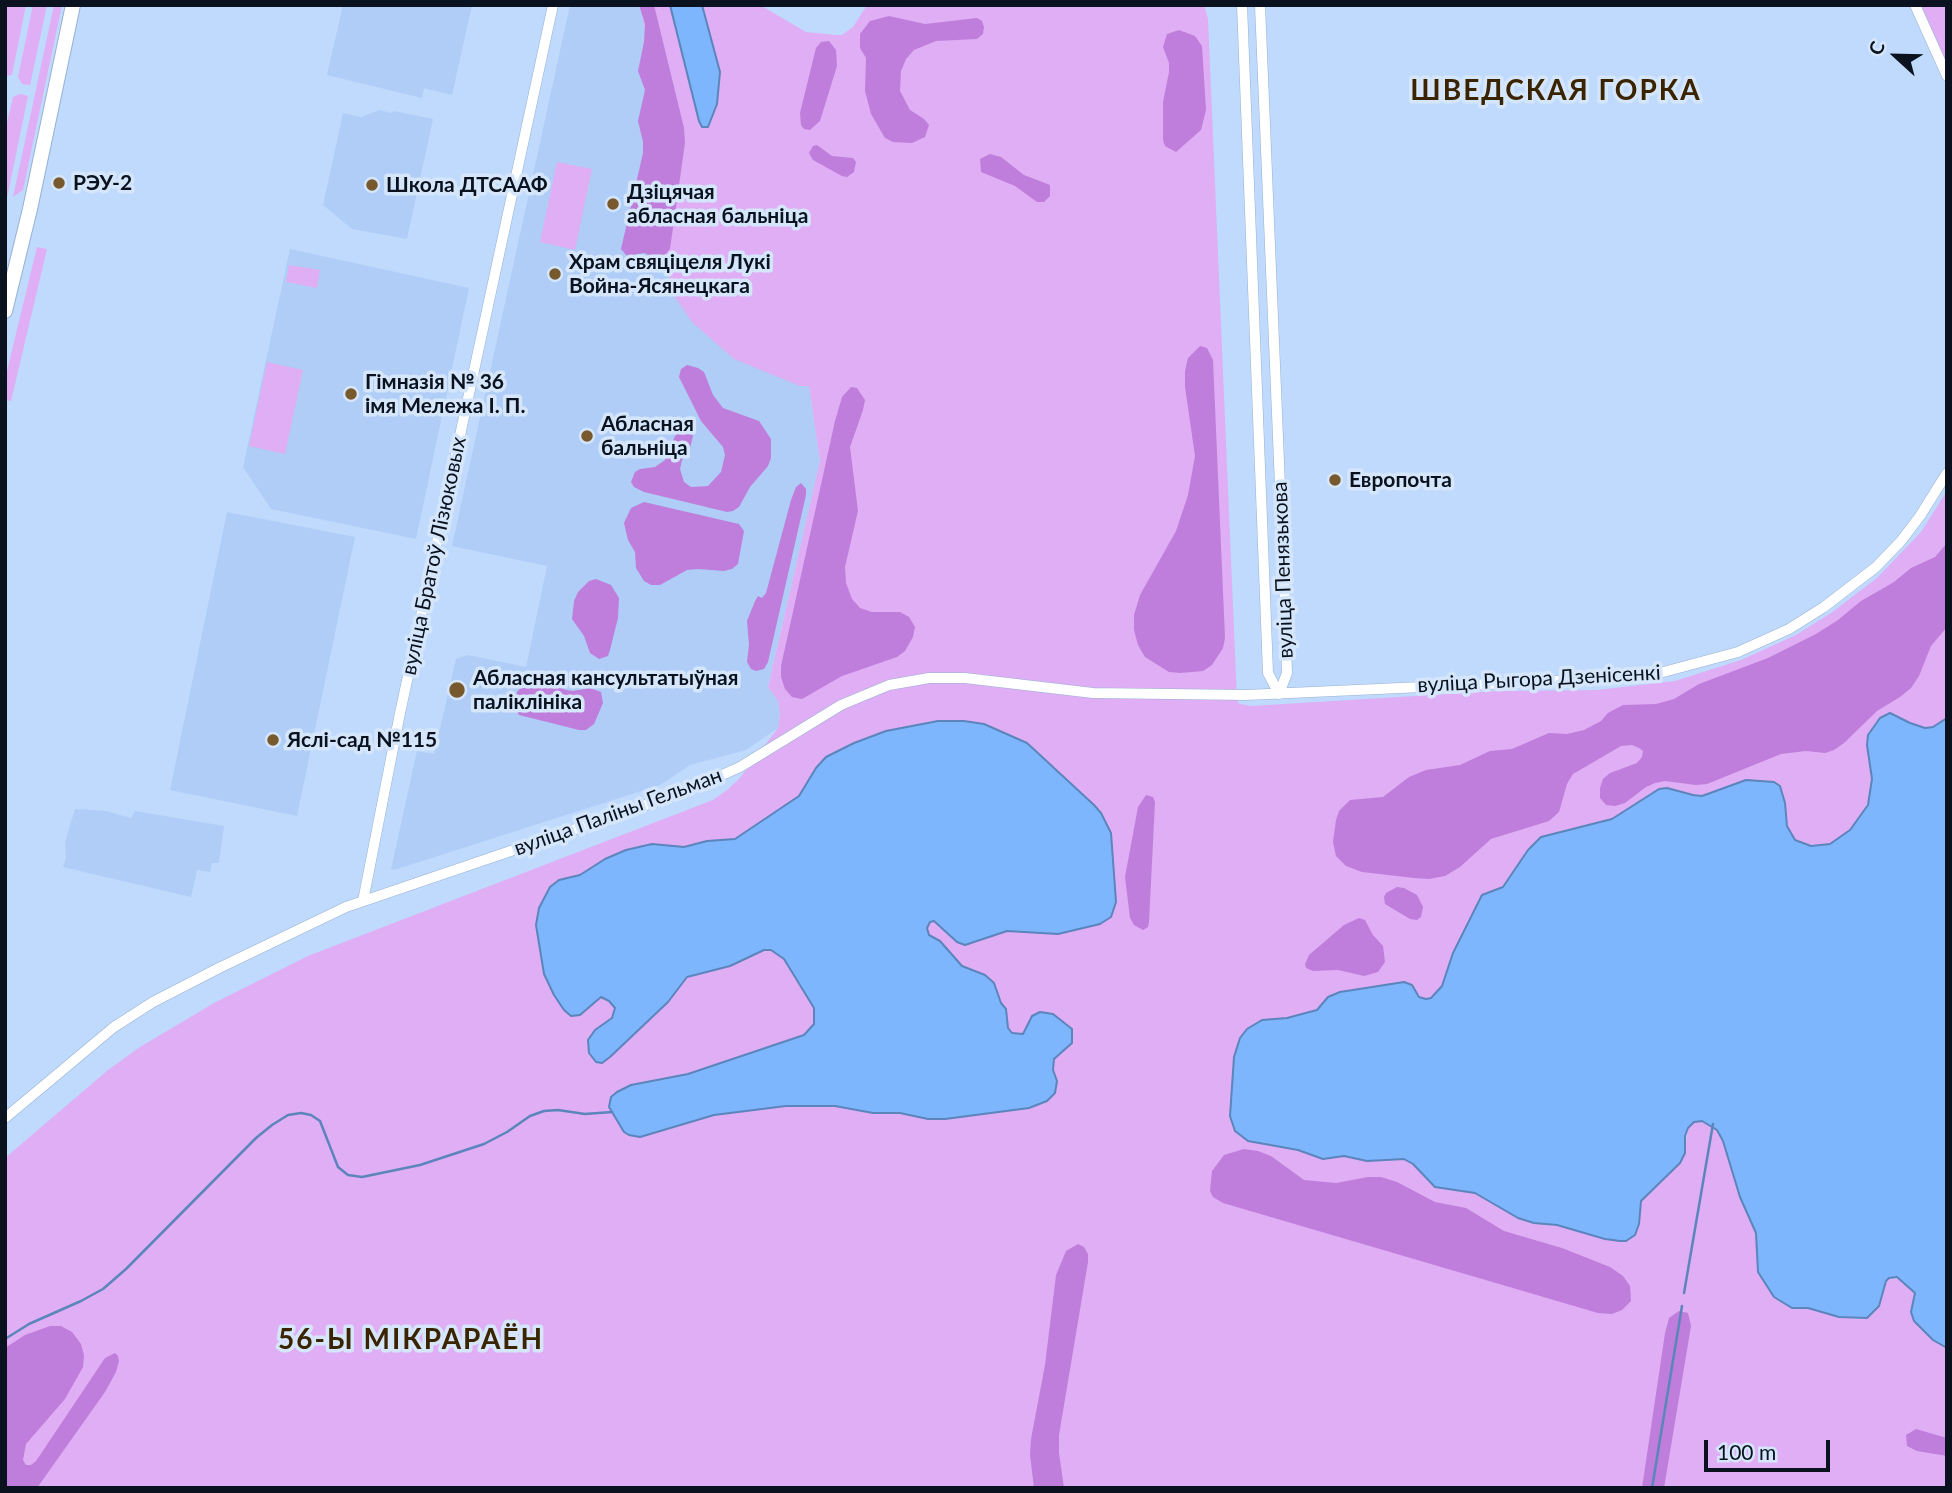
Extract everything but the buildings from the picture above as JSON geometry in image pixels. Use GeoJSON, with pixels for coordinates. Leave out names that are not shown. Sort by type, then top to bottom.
{"type":"FeatureCollection","features":[{"type":"Feature","properties":{"kind":"main road"},"geometry":{"type":"LineString","coordinates":[[5,309],[30,209],[73,5]]}},
{"type":"Feature","properties":{"kind":"street","name":"вуліца Братоў Лізюковых"},"geometry":{"type":"LineString","coordinates":[[363,901],[400,713],[553,5]]}},
{"type":"Feature","properties":{"kind":"street","name":"вуліца Пенязькова"},"geometry":{"type":"LineString","coordinates":[[1242,5],[1268,673],[1279,694]]}},
{"type":"Feature","properties":{"kind":"street","name":"вуліца Пенязькова"},"geometry":{"type":"LineString","coordinates":[[1260,5],[1287,673],[1279,694]]}},
{"type":"Feature","properties":{"kind":"street"},"geometry":{"type":"LineString","coordinates":[[1915,5],[1947,76]]}},
{"type":"Feature","properties":{"kind":"street","name":"вуліца Рыгора Дзенісенкі"},"geometry":{"type":"LineString","coordinates":[[1279,694],[1620,678],[1656,674],[1738,652],[1780,633],[1824,607],[1876,566],[1901,541],[1947,473]]}},
{"type":"Feature","properties":{"kind":"street","name":"вуліца Паліны Гельман"},"geometry":{"type":"LineString","coordinates":[[5,1118],[114,1027],[153,1002],[316,922],[363,901],[704,783],[740,767],[841,705],[889,685],[929,678],[965,678],[1093,692],[1163,695],[1279,694]]}},
{"type":"Feature","properties":{"kind":"shaded area"},"geometry":{"type":"Polygon","coordinates":[[[5,5],[26,5],[12,75],[5,76],[5,5]]]}},
{"type":"Feature","properties":{"kind":"shaded area"},"geometry":{"type":"Polygon","coordinates":[[[33,5],[47,5],[30,85],[22,84],[18,77],[33,5]]]}},
{"type":"Feature","properties":{"kind":"shaded area"},"geometry":{"type":"Polygon","coordinates":[[[54,5],[62,5],[23,190],[13,197],[54,5]]]}},
{"type":"Feature","properties":{"kind":"shaded area"},"geometry":{"type":"Polygon","coordinates":[[[343,5],[472,5],[452,95],[424,88],[422,98],[327,75],[343,5]]]}},
{"type":"Feature","properties":{"kind":"shaded area"},"geometry":{"type":"Polygon","coordinates":[[[570,5],[640,5],[665,123],[800,386],[809,385],[820,461],[768,686],[778,701],[778,728],[746,750],[690,765],[660,785],[394,870],[391,869],[417,751],[434,754],[456,659],[468,655],[526,667],[547,566],[452,546],[570,5]]]}},
{"type":"Feature","properties":{"kind":"shaded area"},"geometry":{"type":"Polygon","coordinates":[[[639,5],[654,5],[684,128],[685,143],[670,249],[664,256],[656,258],[644,253],[627,256],[621,249],[643,153],[638,121],[645,90],[638,71],[645,24],[639,5]]]}},
{"type":"Feature","properties":{"kind":"shaded area"},"geometry":{"type":"Polygon","coordinates":[[[640,5],[760,5],[806,32],[842,35],[853,27],[867,5],[1204,5],[1208,19],[1237,701],[1240,704],[1251,706],[1497,691],[1597,690],[1675,681],[1741,660],[1796,635],[1831,613],[1877,578],[1921,532],[1947,491],[1947,718],[1933,727],[1925,728],[1890,713],[1875,723],[1868,735],[1867,745],[1872,771],[1870,797],[1861,817],[1842,837],[1824,846],[1799,843],[1789,831],[1780,786],[1774,782],[1746,780],[1702,796],[1663,788],[1612,819],[1549,834],[1528,850],[1508,882],[1474,910],[1453,953],[1442,986],[1435,995],[1423,999],[1408,983],[1394,983],[1335,993],[1317,1010],[1257,1022],[1240,1038],[1230,1106],[1232,1124],[1248,1141],[1298,1150],[1323,1159],[1344,1156],[1367,1161],[1404,1159],[1413,1164],[1431,1184],[1475,1193],[1518,1218],[1557,1225],[1613,1241],[1640,1218],[1639,1209],[1644,1197],[1680,1163],[1691,1124],[1698,1121],[1707,1123],[1717,1130],[1723,1141],[1740,1197],[1756,1233],[1758,1273],[1774,1297],[1792,1308],[1808,1308],[1839,1317],[1861,1319],[1867,1318],[1889,1278],[1902,1279],[1912,1290],[1915,1297],[1911,1312],[1914,1321],[1933,1340],[1947,1348],[1947,1488],[5,1488],[5,1158],[108,1070],[140,1047],[214,1003],[308,956],[713,800],[739,779],[778,728],[778,701],[768,687],[820,461],[809,386],[800,386],[734,359],[692,322],[675,297],[659,241],[665,123],[640,5]]]}},
{"type":"Feature","properties":{"kind":"shaded area"},"geometry":{"type":"Polygon","coordinates":[[[1921,5],[1947,5],[1947,65],[1921,5]]]}},
{"type":"Feature","properties":{"kind":"shaded area"},"geometry":{"type":"Polygon","coordinates":[[[889,16],[925,24],[977,18],[982,21],[984,27],[983,34],[977,39],[936,41],[914,50],[906,59],[901,71],[900,91],[910,110],[929,125],[925,137],[912,143],[893,142],[885,138],[871,114],[865,91],[866,58],[860,48],[860,34],[870,21],[889,16]]]}},
{"type":"Feature","properties":{"kind":"shaded area"},"geometry":{"type":"Polygon","coordinates":[[[1179,30],[1195,36],[1202,46],[1206,110],[1201,130],[1176,152],[1165,146],[1163,140],[1163,102],[1169,63],[1163,47],[1167,34],[1179,30]]]}},
{"type":"Feature","properties":{"kind":"shaded area"},"geometry":{"type":"Polygon","coordinates":[[[829,41],[836,50],[837,66],[820,121],[810,130],[804,129],[800,113],[816,48],[821,42],[829,41]]]}},
{"type":"Feature","properties":{"kind":"shaded area"},"geometry":{"type":"Polygon","coordinates":[[[20,94],[28,96],[7,198],[5,131],[13,97],[20,94]]]}},
{"type":"Feature","properties":{"kind":"shaded area"},"geometry":{"type":"Polygon","coordinates":[[[380,110],[433,119],[407,239],[352,229],[323,205],[343,113],[361,117],[380,110]]]}},
{"type":"Feature","properties":{"kind":"shaded area"},"geometry":{"type":"Polygon","coordinates":[[[817,145],[832,156],[853,158],[856,162],[854,172],[847,177],[842,176],[813,160],[809,153],[813,146],[817,145]]]}},
{"type":"Feature","properties":{"kind":"shaded area"},"geometry":{"type":"Polygon","coordinates":[[[990,154],[1001,157],[1024,175],[1050,185],[1050,196],[1044,202],[1037,202],[1015,186],[981,172],[980,159],[990,154]]]}},
{"type":"Feature","properties":{"kind":"shaded area"},"geometry":{"type":"Polygon","coordinates":[[[557,162],[592,169],[575,250],[540,242],[557,162]]]}},
{"type":"Feature","properties":{"kind":"shaded area"},"geometry":{"type":"Polygon","coordinates":[[[37,247],[47,249],[11,401],[5,400],[5,379],[37,247]]]}},
{"type":"Feature","properties":{"kind":"shaded area"},"geometry":{"type":"Polygon","coordinates":[[[290,249],[469,288],[416,539],[271,509],[243,467],[290,249]]]}},
{"type":"Feature","properties":{"kind":"shaded area"},"geometry":{"type":"Polygon","coordinates":[[[289,265],[320,270],[317,288],[286,282],[289,265]]]}},
{"type":"Feature","properties":{"kind":"shaded area"},"geometry":{"type":"Polygon","coordinates":[[[1200,346],[1207,348],[1213,360],[1225,638],[1223,648],[1212,665],[1203,671],[1180,673],[1169,672],[1145,657],[1134,630],[1134,615],[1140,595],[1176,531],[1188,495],[1195,456],[1185,371],[1188,358],[1200,346]]]}},
{"type":"Feature","properties":{"kind":"shaded area"},"geometry":{"type":"Polygon","coordinates":[[[267,362],[303,370],[285,454],[249,446],[267,362]]]}},
{"type":"Feature","properties":{"kind":"shaded area"},"geometry":{"type":"Polygon","coordinates":[[[687,365],[704,372],[713,395],[723,408],[759,421],[771,439],[768,466],[750,487],[739,507],[733,511],[727,512],[644,492],[634,487],[631,482],[635,472],[655,467],[665,460],[675,436],[682,428],[693,436],[680,469],[684,482],[691,487],[708,486],[721,472],[725,455],[723,447],[701,421],[679,377],[681,369],[687,365]]]}},
{"type":"Feature","properties":{"kind":"shaded area"},"geometry":{"type":"Polygon","coordinates":[[[851,387],[857,388],[865,400],[850,447],[858,511],[845,567],[846,583],[852,599],[860,608],[872,612],[900,612],[909,617],[915,627],[905,651],[897,657],[842,676],[802,699],[792,697],[785,689],[781,666],[835,421],[842,397],[851,387]]]}},
{"type":"Feature","properties":{"kind":"shaded area"},"geometry":{"type":"Polygon","coordinates":[[[801,483],[806,489],[806,495],[768,662],[764,669],[756,671],[751,669],[747,662],[747,621],[758,596],[762,598],[766,593],[791,500],[796,487],[801,483]]]}},
{"type":"Feature","properties":{"kind":"shaded area"},"geometry":{"type":"Polygon","coordinates":[[[644,502],[739,524],[744,531],[738,564],[724,571],[687,570],[660,585],[651,585],[644,581],[636,568],[635,552],[628,540],[624,523],[631,508],[644,502]]]}},
{"type":"Feature","properties":{"kind":"shaded area"},"geometry":{"type":"Polygon","coordinates":[[[227,512],[355,537],[297,816],[170,790],[227,512]]]}},
{"type":"Feature","properties":{"kind":"shaded area"},"geometry":{"type":"Polygon","coordinates":[[[1947,543],[1947,627],[1931,646],[1911,688],[1877,711],[1834,750],[1825,753],[1806,751],[1781,754],[1707,784],[1665,781],[1655,783],[1625,803],[1606,805],[1600,798],[1603,779],[1610,773],[1637,763],[1642,757],[1643,751],[1639,748],[1632,745],[1621,746],[1573,774],[1567,784],[1559,812],[1549,821],[1491,839],[1460,867],[1445,876],[1429,879],[1362,872],[1346,866],[1336,856],[1333,842],[1336,820],[1339,811],[1350,800],[1383,797],[1409,777],[1426,770],[1460,765],[1490,751],[1512,749],[1549,733],[1567,734],[1584,730],[1623,705],[1656,704],[1674,699],[1699,684],[1768,658],[1816,634],[1911,568],[1935,557],[1947,543]]]}},
{"type":"Feature","properties":{"kind":"shaded area"},"geometry":{"type":"Polygon","coordinates":[[[596,579],[611,585],[619,598],[618,618],[610,650],[608,656],[599,659],[590,653],[584,636],[572,619],[578,592],[589,581],[596,579]]]}},
{"type":"Feature","properties":{"kind":"shaded area"},"geometry":{"type":"Polygon","coordinates":[[[538,678],[551,681],[566,690],[590,688],[601,692],[603,703],[594,724],[586,730],[579,730],[519,715],[514,707],[517,692],[523,685],[538,678]]]}},
{"type":"Feature","properties":{"kind":"shaded area"},"geometry":{"type":"Polygon","coordinates":[[[1146,795],[1153,797],[1155,802],[1149,922],[1148,927],[1143,930],[1134,925],[1130,918],[1125,877],[1138,807],[1146,795]]]}},
{"type":"Feature","properties":{"kind":"shaded area"},"geometry":{"type":"Polygon","coordinates":[[[75,809],[106,811],[131,818],[135,811],[224,826],[219,863],[212,863],[210,872],[197,870],[191,897],[63,867],[66,858],[65,842],[75,809]]]}},
{"type":"Feature","properties":{"kind":"shaded area"},"geometry":{"type":"Polygon","coordinates":[[[1397,887],[1417,895],[1423,907],[1421,917],[1417,920],[1410,919],[1385,904],[1386,893],[1397,887]]]}},
{"type":"Feature","properties":{"kind":"shaded area"},"geometry":{"type":"Polygon","coordinates":[[[1359,918],[1365,920],[1383,946],[1385,962],[1378,972],[1364,976],[1338,970],[1313,971],[1306,968],[1309,955],[1344,925],[1359,918]]]}},
{"type":"Feature","properties":{"kind":"shaded area"},"geometry":{"type":"Polygon","coordinates":[[[1244,1149],[1271,1156],[1304,1180],[1336,1183],[1381,1177],[1397,1182],[1435,1202],[1466,1208],[1504,1231],[1562,1248],[1610,1267],[1623,1276],[1630,1286],[1631,1301],[1622,1310],[1612,1314],[1598,1313],[1223,1203],[1213,1197],[1210,1191],[1212,1171],[1224,1155],[1244,1149]]]}},
{"type":"Feature","properties":{"kind":"shaded area"},"geometry":{"type":"Polygon","coordinates":[[[1078,1244],[1084,1247],[1088,1254],[1088,1262],[1059,1435],[1064,1488],[1034,1488],[1031,1439],[1045,1365],[1056,1275],[1066,1251],[1078,1244]]]}},
{"type":"Feature","properties":{"kind":"shaded area"},"geometry":{"type":"Polygon","coordinates":[[[1679,1311],[1688,1313],[1691,1326],[1664,1488],[1642,1488],[1665,1333],[1669,1318],[1679,1311]]]}},
{"type":"Feature","properties":{"kind":"shaded area"},"geometry":{"type":"Polygon","coordinates":[[[50,1326],[61,1326],[72,1332],[81,1344],[83,1367],[65,1399],[26,1444],[23,1460],[26,1465],[36,1461],[105,1358],[115,1353],[119,1361],[116,1372],[105,1392],[37,1488],[5,1488],[5,1348],[25,1335],[50,1326]]]}},
{"type":"Feature","properties":{"kind":"shaded area"},"geometry":{"type":"Polygon","coordinates":[[[1916,1429],[1947,1438],[1947,1456],[1917,1451],[1907,1446],[1906,1435],[1916,1429]]]}},
{"type":"Feature","properties":{"kind":"water"},"geometry":{"type":"Polygon","coordinates":[[[670,5],[702,5],[720,72],[717,104],[708,127],[702,127],[699,121],[670,5]]]}},
{"type":"Feature","properties":{"kind":"water"},"geometry":{"type":"Polygon","coordinates":[[[1890,713],[1925,728],[1933,727],[1947,718],[1947,1348],[1933,1340],[1914,1321],[1911,1312],[1915,1293],[1897,1277],[1886,1281],[1879,1306],[1867,1318],[1839,1317],[1808,1308],[1792,1308],[1774,1297],[1758,1272],[1756,1233],[1740,1197],[1723,1141],[1717,1130],[1702,1121],[1694,1122],[1688,1128],[1685,1153],[1680,1163],[1641,1201],[1635,1235],[1626,1241],[1605,1239],[1557,1225],[1518,1218],[1475,1193],[1435,1187],[1413,1164],[1404,1159],[1367,1161],[1344,1156],[1323,1159],[1298,1150],[1248,1141],[1235,1131],[1230,1116],[1234,1057],[1240,1038],[1247,1029],[1262,1020],[1287,1018],[1317,1010],[1328,997],[1340,992],[1404,982],[1412,985],[1419,997],[1431,998],[1442,986],[1453,953],[1482,895],[1503,887],[1528,850],[1541,837],[1612,819],[1659,789],[1667,788],[1702,796],[1746,780],[1774,782],[1780,786],[1787,826],[1795,840],[1811,846],[1830,844],[1850,830],[1868,805],[1872,779],[1868,735],[1880,718],[1890,713]]]}},
{"type":"Feature","properties":{"kind":"water"},"geometry":{"type":"Polygon","coordinates":[[[938,721],[984,724],[1027,743],[1094,805],[1111,833],[1116,902],[1111,917],[1100,924],[1058,934],[1007,931],[965,945],[957,942],[934,921],[930,922],[927,928],[929,935],[940,941],[962,966],[985,975],[994,983],[1006,1009],[1008,1028],[1012,1033],[1023,1034],[1032,1016],[1040,1012],[1053,1014],[1072,1029],[1072,1043],[1054,1059],[1053,1070],[1057,1081],[1055,1093],[1047,1101],[1029,1108],[945,1119],[928,1119],[900,1113],[873,1113],[835,1106],[786,1106],[714,1115],[640,1137],[624,1132],[609,1107],[611,1097],[617,1092],[631,1085],[688,1074],[804,1035],[814,1024],[814,1008],[784,959],[771,950],[764,950],[730,966],[687,977],[668,1002],[610,1057],[602,1063],[596,1062],[589,1053],[588,1040],[595,1030],[612,1018],[615,1008],[601,997],[580,1015],[571,1016],[554,995],[544,974],[536,925],[539,908],[550,887],[559,880],[580,875],[605,859],[626,850],[652,844],[684,847],[707,841],[735,839],[799,796],[826,757],[886,731],[938,721]]]}},
{"type":"Feature","properties":{"kind":"waterway"},"geometry":{"type":"LineString","coordinates":[[5,1339],[29,1324],[103,1289],[256,1138],[288,1115],[301,1113],[320,1121],[338,1167],[348,1175],[362,1177],[420,1165],[484,1144],[530,1116],[544,1111],[585,1114],[612,1112]]}},
{"type":"Feature","properties":{"kind":"waterway"},"geometry":{"type":"LineString","coordinates":[[1684,1293],[1713,1124]]}},
{"type":"Feature","properties":{"kind":"waterway"},"geometry":{"type":"LineString","coordinates":[[1652,1488],[1682,1306]]}},
{"type":"Feature","properties":{"kind":"place","name":"РЭУ-2"},"geometry":{"type":"Point","coordinates":[59,183]}},
{"type":"Feature","properties":{"kind":"place","name":"Школа ДТСААФ"},"geometry":{"type":"Point","coordinates":[372,185]}},
{"type":"Feature","properties":{"kind":"place","name":"Дзіцячая абласная бальніца"},"geometry":{"type":"Point","coordinates":[613,204]}},
{"type":"Feature","properties":{"kind":"place","name":"Храм свяціцеля Лукі Война-Ясянецкага"},"geometry":{"type":"Point","coordinates":[555,274]}},
{"type":"Feature","properties":{"kind":"place","name":"Гімназія № 36 імя Мележа І. П."},"geometry":{"type":"Point","coordinates":[351,394]}},
{"type":"Feature","properties":{"kind":"place","name":"Абласная бальніца"},"geometry":{"type":"Point","coordinates":[587,436]}},
{"type":"Feature","properties":{"kind":"place","name":"Европочта"},"geometry":{"type":"Point","coordinates":[1335,480]}},
{"type":"Feature","properties":{"kind":"place","name":"Абласная кансультатыўная паліклініка"},"geometry":{"type":"Point","coordinates":[457,690]}},
{"type":"Feature","properties":{"kind":"place","name":"Яслі-сад №115"},"geometry":{"type":"Point","coordinates":[273,740]}},
{"type":"Feature","properties":{"kind":"district","name":"ШВЕДСКАЯ ГОРКА"},"geometry":{"type":"Point","coordinates":[1556,91]}},
{"type":"Feature","properties":{"kind":"district","name":"56-Ы МІКРАРАЁН"},"geometry":{"type":"Point","coordinates":[411,1340]}}]}
